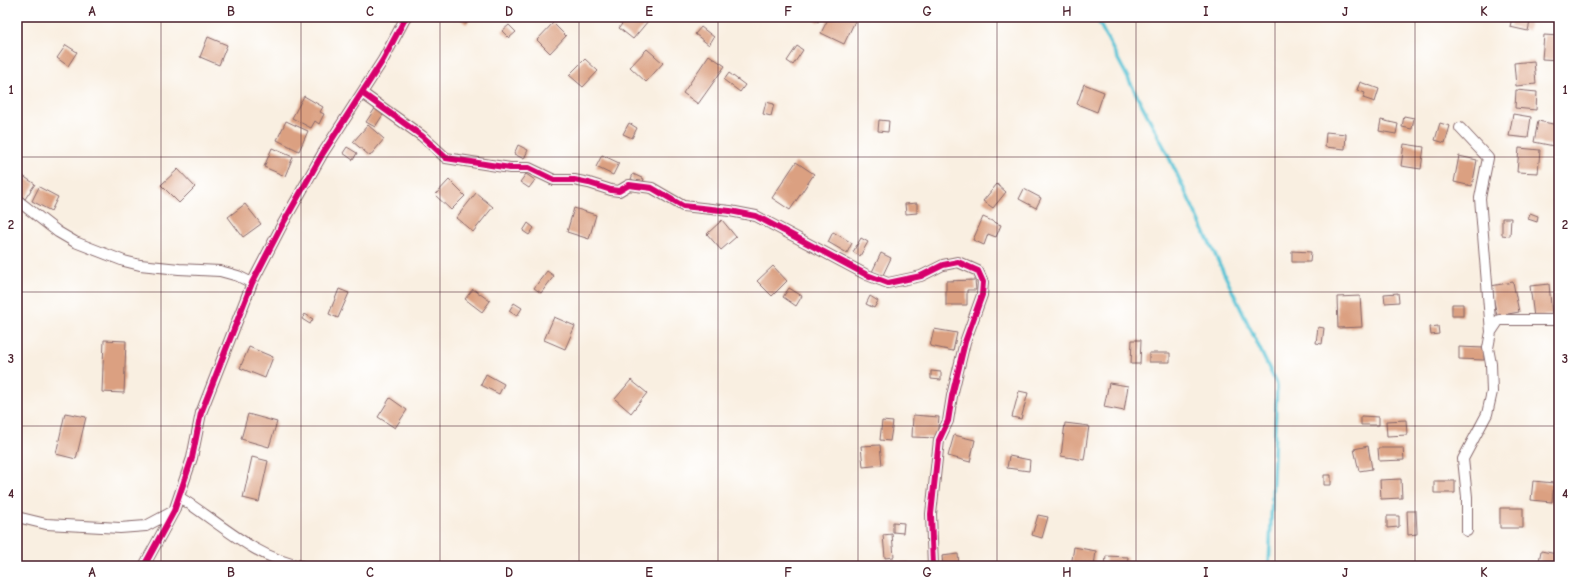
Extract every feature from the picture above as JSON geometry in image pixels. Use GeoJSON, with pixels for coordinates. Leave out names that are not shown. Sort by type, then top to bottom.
{"type":"FeatureCollection","features":[{"type":"Feature","properties":{"kind":"street"},"geometry":{"type":"LineString","coordinates":[[144,566],[174,511],[192,458],[200,412],[252,283],[281,227],[320,160],[383,60],[406,17]]}},
{"type":"Feature","properties":{"kind":"street"},"geometry":{"type":"LineString","coordinates":[[362,93],[422,136],[446,158],[510,168],[529,168],[554,180],[584,182],[611,190],[619,191],[629,185],[652,188],[683,206],[730,211],[756,216],[867,275],[888,283],[920,276],[943,265],[958,262],[978,271],[983,282],[982,295],[965,342],[952,396],[948,421],[939,440],[931,514],[933,566]]}},
{"type":"Feature","properties":{"kind":"street"},"geometry":{"type":"LineString","coordinates":[[1460,128],[1488,158],[1480,198],[1491,332],[1488,348],[1491,364],[1492,392],[1487,414],[1463,459],[1467,497],[1467,531]]}},
{"type":"Feature","properties":{"kind":"street"},"geometry":{"type":"LineString","coordinates":[[17,200],[58,232],[75,242],[124,261],[140,265],[179,270],[220,271],[238,276],[252,283]]}},
{"type":"Feature","properties":{"kind":"street"},"geometry":{"type":"LineString","coordinates":[[1491,332],[1499,320],[1559,320]]}},
{"type":"Feature","properties":{"kind":"street"},"geometry":{"type":"LineString","coordinates":[[179,497],[202,511],[263,554],[301,566]]}},
{"type":"Feature","properties":{"kind":"street"},"geometry":{"type":"LineString","coordinates":[[17,517],[46,524],[120,528],[146,526],[174,511]]}},
{"type":"Feature","properties":{"kind":"building"},"geometry":{"type":"Polygon","coordinates":[[[458,17],[473,17],[466,24],[458,17]]]}},
{"type":"Feature","properties":{"kind":"building"},"geometry":{"type":"Polygon","coordinates":[[[627,17],[643,17],[648,21],[633,39],[619,28],[627,17]]]}},
{"type":"Feature","properties":{"kind":"building"},"geometry":{"type":"Polygon","coordinates":[[[812,17],[822,17],[818,22],[812,17]]]}},
{"type":"Feature","properties":{"kind":"building"},"geometry":{"type":"Polygon","coordinates":[[[829,17],[857,17],[844,44],[821,33],[829,17]]]}},
{"type":"Feature","properties":{"kind":"building"},"geometry":{"type":"Polygon","coordinates":[[[921,17],[934,17],[933,20],[921,17]]]}},
{"type":"Feature","properties":{"kind":"building"},"geometry":{"type":"Polygon","coordinates":[[[1512,17],[1531,17],[1528,31],[1510,27],[1512,17]]]}},
{"type":"Feature","properties":{"kind":"building"},"geometry":{"type":"Polygon","coordinates":[[[553,23],[566,36],[550,53],[537,40],[553,23]]]}},
{"type":"Feature","properties":{"kind":"building"},"geometry":{"type":"Polygon","coordinates":[[[509,25],[516,32],[509,38],[502,31],[509,25]]]}},
{"type":"Feature","properties":{"kind":"building"},"geometry":{"type":"Polygon","coordinates":[[[701,27],[714,37],[709,45],[695,34],[701,27]]]}},
{"type":"Feature","properties":{"kind":"building"},"geometry":{"type":"Polygon","coordinates":[[[1544,35],[1559,36],[1559,60],[1542,59],[1544,35]]]}},
{"type":"Feature","properties":{"kind":"building"},"geometry":{"type":"Polygon","coordinates":[[[208,37],[227,45],[219,65],[200,57],[208,37]]]}},
{"type":"Feature","properties":{"kind":"building"},"geometry":{"type":"Polygon","coordinates":[[[66,45],[77,52],[68,66],[57,58],[66,45]]]}},
{"type":"Feature","properties":{"kind":"building"},"geometry":{"type":"Polygon","coordinates":[[[797,46],[803,50],[793,65],[787,61],[797,46]]]}},
{"type":"Feature","properties":{"kind":"building"},"geometry":{"type":"Polygon","coordinates":[[[647,49],[663,63],[646,82],[630,67],[647,49]]]}},
{"type":"Feature","properties":{"kind":"building"},"geometry":{"type":"Polygon","coordinates":[[[709,55],[725,66],[698,104],[683,93],[709,55]]]}},
{"type":"Feature","properties":{"kind":"building"},"geometry":{"type":"Polygon","coordinates":[[[585,59],[598,71],[583,87],[569,75],[585,59]]]}},
{"type":"Feature","properties":{"kind":"building"},"geometry":{"type":"Polygon","coordinates":[[[1534,61],[1536,84],[1516,86],[1514,63],[1534,61]]]}},
{"type":"Feature","properties":{"kind":"building"},"geometry":{"type":"Polygon","coordinates":[[[729,73],[745,85],[740,92],[724,80],[729,73]]]}},
{"type":"Feature","properties":{"kind":"building"},"geometry":{"type":"Polygon","coordinates":[[[1360,82],[1379,89],[1375,102],[1363,98],[1365,93],[1357,90],[1360,82]]]}},
{"type":"Feature","properties":{"kind":"building"},"geometry":{"type":"Polygon","coordinates":[[[1084,84],[1104,92],[1097,112],[1077,104],[1084,84]]]}},
{"type":"Feature","properties":{"kind":"building"},"geometry":{"type":"Polygon","coordinates":[[[1516,90],[1537,92],[1536,110],[1515,108],[1516,90]]]}},
{"type":"Feature","properties":{"kind":"building"},"geometry":{"type":"Polygon","coordinates":[[[304,96],[323,107],[320,112],[324,114],[319,124],[315,121],[311,128],[292,118],[304,96]]]}},
{"type":"Feature","properties":{"kind":"building"},"geometry":{"type":"Polygon","coordinates":[[[766,102],[774,104],[771,116],[763,114],[766,102]]]}},
{"type":"Feature","properties":{"kind":"building"},"geometry":{"type":"Polygon","coordinates":[[[376,107],[384,113],[375,127],[366,122],[376,107]]]}},
{"type":"Feature","properties":{"kind":"building"},"geometry":{"type":"Polygon","coordinates":[[[1513,114],[1531,117],[1528,138],[1509,136],[1513,114]]]}},
{"type":"Feature","properties":{"kind":"building"},"geometry":{"type":"Polygon","coordinates":[[[1404,116],[1414,118],[1412,129],[1402,127],[1404,116]]]}},
{"type":"Feature","properties":{"kind":"building"},"geometry":{"type":"Polygon","coordinates":[[[879,120],[889,121],[888,132],[878,131],[879,120]]]}},
{"type":"Feature","properties":{"kind":"building"},"geometry":{"type":"Polygon","coordinates":[[[1381,120],[1398,124],[1396,134],[1379,131],[1381,120]]]}},
{"type":"Feature","properties":{"kind":"building"},"geometry":{"type":"Polygon","coordinates":[[[286,121],[308,131],[299,151],[277,140],[286,121]]]}},
{"type":"Feature","properties":{"kind":"building"},"geometry":{"type":"Polygon","coordinates":[[[1538,121],[1558,125],[1554,146],[1534,142],[1538,121]]]}},
{"type":"Feature","properties":{"kind":"building"},"geometry":{"type":"Polygon","coordinates":[[[629,123],[637,128],[632,138],[623,134],[629,123]]]}},
{"type":"Feature","properties":{"kind":"building"},"geometry":{"type":"Polygon","coordinates":[[[1440,123],[1450,126],[1445,143],[1435,140],[1440,123]]]}},
{"type":"Feature","properties":{"kind":"building"},"geometry":{"type":"Polygon","coordinates":[[[368,125],[384,139],[370,156],[353,142],[368,125]]]}},
{"type":"Feature","properties":{"kind":"building"},"geometry":{"type":"Polygon","coordinates":[[[1326,132],[1346,134],[1345,149],[1325,147],[1326,132]]]}},
{"type":"Feature","properties":{"kind":"building"},"geometry":{"type":"Polygon","coordinates":[[[1404,144],[1424,147],[1421,169],[1401,166],[1404,144]]]}},
{"type":"Feature","properties":{"kind":"building"},"geometry":{"type":"Polygon","coordinates":[[[518,145],[528,150],[524,159],[514,154],[518,145]]]}},
{"type":"Feature","properties":{"kind":"building"},"geometry":{"type":"Polygon","coordinates":[[[347,147],[357,153],[353,160],[343,153],[347,147]]]}},
{"type":"Feature","properties":{"kind":"building"},"geometry":{"type":"Polygon","coordinates":[[[272,148],[293,157],[285,176],[264,167],[272,148]]]}},
{"type":"Feature","properties":{"kind":"building"},"geometry":{"type":"Polygon","coordinates":[[[1519,148],[1540,150],[1538,173],[1517,172],[1519,148]]]}},
{"type":"Feature","properties":{"kind":"building"},"geometry":{"type":"Polygon","coordinates":[[[602,155],[619,163],[613,175],[596,167],[602,155]]]}},
{"type":"Feature","properties":{"kind":"building"},"geometry":{"type":"Polygon","coordinates":[[[1459,156],[1477,160],[1472,186],[1454,182],[1459,156]]]}},
{"type":"Feature","properties":{"kind":"building"},"geometry":{"type":"Polygon","coordinates":[[[796,162],[814,174],[790,210],[772,198],[796,162]]]}},
{"type":"Feature","properties":{"kind":"building"},"geometry":{"type":"Polygon","coordinates":[[[178,169],[195,187],[179,203],[161,185],[178,169]]]}},
{"type":"Feature","properties":{"kind":"building"},"geometry":{"type":"Polygon","coordinates":[[[17,172],[35,184],[25,199],[17,193],[17,172]]]}},
{"type":"Feature","properties":{"kind":"building"},"geometry":{"type":"Polygon","coordinates":[[[526,174],[535,180],[529,188],[520,182],[526,174]]]}},
{"type":"Feature","properties":{"kind":"building"},"geometry":{"type":"Polygon","coordinates":[[[633,174],[644,179],[642,185],[631,179],[633,174]]]}},
{"type":"Feature","properties":{"kind":"building"},"geometry":{"type":"Polygon","coordinates":[[[449,180],[465,196],[451,210],[435,195],[449,180]]]}},
{"type":"Feature","properties":{"kind":"building"},"geometry":{"type":"Polygon","coordinates":[[[997,184],[1006,192],[993,208],[983,201],[997,184]]]}},
{"type":"Feature","properties":{"kind":"building"},"geometry":{"type":"Polygon","coordinates":[[[39,187],[58,197],[51,211],[32,201],[39,187]]]}},
{"type":"Feature","properties":{"kind":"building"},"geometry":{"type":"Polygon","coordinates":[[[1559,188],[1559,200],[1556,199],[1559,188]]]}},
{"type":"Feature","properties":{"kind":"building"},"geometry":{"type":"Polygon","coordinates":[[[1024,189],[1041,198],[1036,208],[1019,199],[1024,189]]]}},
{"type":"Feature","properties":{"kind":"building"},"geometry":{"type":"Polygon","coordinates":[[[476,193],[493,207],[473,232],[456,218],[476,193]]]}},
{"type":"Feature","properties":{"kind":"building"},"geometry":{"type":"Polygon","coordinates":[[[917,203],[917,213],[906,214],[905,204],[917,203]]]}},
{"type":"Feature","properties":{"kind":"building"},"geometry":{"type":"Polygon","coordinates":[[[245,204],[261,224],[243,237],[228,217],[245,204]]]}},
{"type":"Feature","properties":{"kind":"building"},"geometry":{"type":"Polygon","coordinates":[[[574,208],[596,215],[589,239],[567,232],[574,208]]]}},
{"type":"Feature","properties":{"kind":"building"},"geometry":{"type":"Polygon","coordinates":[[[1530,213],[1538,216],[1537,222],[1528,219],[1530,213]]]}},
{"type":"Feature","properties":{"kind":"building"},"geometry":{"type":"Polygon","coordinates":[[[983,217],[1001,225],[996,237],[988,234],[984,245],[973,240],[983,217]]]}},
{"type":"Feature","properties":{"kind":"building"},"geometry":{"type":"Polygon","coordinates":[[[1502,218],[1511,218],[1510,236],[1502,235],[1502,218]]]}},
{"type":"Feature","properties":{"kind":"building"},"geometry":{"type":"Polygon","coordinates":[[[722,220],[736,237],[721,250],[707,234],[722,220]]]}},
{"type":"Feature","properties":{"kind":"building"},"geometry":{"type":"Polygon","coordinates":[[[528,223],[534,228],[529,235],[523,231],[528,223]]]}},
{"type":"Feature","properties":{"kind":"building"},"geometry":{"type":"Polygon","coordinates":[[[833,232],[852,243],[847,253],[828,242],[833,232]]]}},
{"type":"Feature","properties":{"kind":"building"},"geometry":{"type":"Polygon","coordinates":[[[861,238],[868,242],[860,256],[853,252],[861,238]]]}},
{"type":"Feature","properties":{"kind":"building"},"geometry":{"type":"Polygon","coordinates":[[[17,239],[21,242],[17,249],[17,239]]]}},
{"type":"Feature","properties":{"kind":"building"},"geometry":{"type":"Polygon","coordinates":[[[1292,251],[1311,252],[1310,262],[1292,262],[1292,251]]]}},
{"type":"Feature","properties":{"kind":"building"},"geometry":{"type":"Polygon","coordinates":[[[881,253],[891,258],[882,277],[872,272],[881,253]]]}},
{"type":"Feature","properties":{"kind":"building"},"geometry":{"type":"Polygon","coordinates":[[[773,266],[787,281],[772,296],[757,281],[773,266]]]}},
{"type":"Feature","properties":{"kind":"building"},"geometry":{"type":"Polygon","coordinates":[[[547,271],[554,276],[541,293],[534,288],[547,271]]]}},
{"type":"Feature","properties":{"kind":"building"},"geometry":{"type":"Polygon","coordinates":[[[975,280],[976,290],[967,290],[967,305],[946,305],[946,281],[975,280]]]}},
{"type":"Feature","properties":{"kind":"building"},"geometry":{"type":"Polygon","coordinates":[[[1513,282],[1519,312],[1497,316],[1491,286],[1513,282]]]}},
{"type":"Feature","properties":{"kind":"building"},"geometry":{"type":"Polygon","coordinates":[[[1549,284],[1552,315],[1534,317],[1530,286],[1549,284]]]}},
{"type":"Feature","properties":{"kind":"building"},"geometry":{"type":"Polygon","coordinates":[[[789,288],[802,296],[796,306],[783,297],[789,288]]]}},
{"type":"Feature","properties":{"kind":"building"},"geometry":{"type":"Polygon","coordinates":[[[339,289],[349,293],[338,318],[329,314],[339,289]]]}},
{"type":"Feature","properties":{"kind":"building"},"geometry":{"type":"Polygon","coordinates":[[[473,289],[490,301],[482,312],[465,299],[473,289]]]}},
{"type":"Feature","properties":{"kind":"building"},"geometry":{"type":"Polygon","coordinates":[[[1398,293],[1399,302],[1385,303],[1384,294],[1398,293]]]}},
{"type":"Feature","properties":{"kind":"building"},"geometry":{"type":"Polygon","coordinates":[[[870,296],[878,301],[874,308],[866,304],[870,296]]]}},
{"type":"Feature","properties":{"kind":"building"},"geometry":{"type":"Polygon","coordinates":[[[1360,296],[1362,327],[1338,328],[1337,297],[1360,296]]]}},
{"type":"Feature","properties":{"kind":"building"},"geometry":{"type":"Polygon","coordinates":[[[514,303],[522,308],[517,316],[509,311],[514,303]]]}},
{"type":"Feature","properties":{"kind":"building"},"geometry":{"type":"Polygon","coordinates":[[[1452,304],[1463,304],[1463,316],[1452,316],[1452,304]]]}},
{"type":"Feature","properties":{"kind":"building"},"geometry":{"type":"Polygon","coordinates":[[[305,314],[313,319],[310,324],[302,319],[305,314]]]}},
{"type":"Feature","properties":{"kind":"building"},"geometry":{"type":"Polygon","coordinates":[[[554,317],[575,326],[565,349],[544,340],[554,317]]]}},
{"type":"Feature","properties":{"kind":"building"},"geometry":{"type":"Polygon","coordinates":[[[1438,326],[1439,334],[1431,335],[1430,327],[1438,326]]]}},
{"type":"Feature","properties":{"kind":"building"},"geometry":{"type":"Polygon","coordinates":[[[1318,327],[1324,328],[1322,344],[1316,343],[1318,327]]]}},
{"type":"Feature","properties":{"kind":"building"},"geometry":{"type":"Polygon","coordinates":[[[934,329],[957,333],[953,351],[930,346],[934,329]]]}},
{"type":"Feature","properties":{"kind":"building"},"geometry":{"type":"Polygon","coordinates":[[[104,340],[126,341],[124,393],[102,392],[104,340]]]}},
{"type":"Feature","properties":{"kind":"building"},"geometry":{"type":"Polygon","coordinates":[[[1132,340],[1141,340],[1140,364],[1131,364],[1132,340]]]}},
{"type":"Feature","properties":{"kind":"building"},"geometry":{"type":"Polygon","coordinates":[[[249,347],[273,357],[265,378],[240,368],[249,347]]]}},
{"type":"Feature","properties":{"kind":"building"},"geometry":{"type":"Polygon","coordinates":[[[1459,347],[1484,348],[1484,360],[1459,359],[1459,347]]]}},
{"type":"Feature","properties":{"kind":"building"},"geometry":{"type":"Polygon","coordinates":[[[1149,353],[1170,353],[1170,362],[1149,362],[1149,353]]]}},
{"type":"Feature","properties":{"kind":"building"},"geometry":{"type":"Polygon","coordinates":[[[931,371],[941,372],[941,380],[931,379],[931,371]]]}},
{"type":"Feature","properties":{"kind":"building"},"geometry":{"type":"Polygon","coordinates":[[[486,374],[504,384],[499,394],[481,385],[486,374]]]}},
{"type":"Feature","properties":{"kind":"building"},"geometry":{"type":"Polygon","coordinates":[[[631,380],[647,393],[631,413],[615,399],[631,380]]]}},
{"type":"Feature","properties":{"kind":"building"},"geometry":{"type":"Polygon","coordinates":[[[1109,383],[1128,386],[1124,411],[1104,407],[1109,383]]]}},
{"type":"Feature","properties":{"kind":"building"},"geometry":{"type":"Polygon","coordinates":[[[1019,391],[1028,393],[1021,419],[1012,417],[1019,391]]]}},
{"type":"Feature","properties":{"kind":"building"},"geometry":{"type":"Polygon","coordinates":[[[390,398],[407,410],[395,428],[378,417],[390,398]]]}},
{"type":"Feature","properties":{"kind":"building"},"geometry":{"type":"Polygon","coordinates":[[[65,413],[86,417],[76,459],[56,454],[65,413]]]}},
{"type":"Feature","properties":{"kind":"building"},"geometry":{"type":"Polygon","coordinates":[[[248,414],[277,422],[269,447],[241,439],[248,414]]]}},
{"type":"Feature","properties":{"kind":"building"},"geometry":{"type":"Polygon","coordinates":[[[913,415],[939,417],[937,438],[912,437],[913,415]]]}},
{"type":"Feature","properties":{"kind":"building"},"geometry":{"type":"Polygon","coordinates":[[[1361,416],[1379,417],[1379,425],[1361,425],[1361,416]]]}},
{"type":"Feature","properties":{"kind":"building"},"geometry":{"type":"Polygon","coordinates":[[[1406,420],[1407,435],[1387,436],[1386,421],[1406,420]]]}},
{"type":"Feature","properties":{"kind":"building"},"geometry":{"type":"Polygon","coordinates":[[[882,421],[893,422],[890,441],[880,440],[882,421]]]}},
{"type":"Feature","properties":{"kind":"building"},"geometry":{"type":"Polygon","coordinates":[[[1065,423],[1089,426],[1084,460],[1061,456],[1065,423]]]}},
{"type":"Feature","properties":{"kind":"building"},"geometry":{"type":"Polygon","coordinates":[[[954,435],[975,440],[970,462],[948,456],[954,435]]]}},
{"type":"Feature","properties":{"kind":"building"},"geometry":{"type":"Polygon","coordinates":[[[880,445],[882,465],[863,467],[861,446],[880,445]]]}},
{"type":"Feature","properties":{"kind":"building"},"geometry":{"type":"Polygon","coordinates":[[[1368,446],[1372,469],[1359,471],[1354,449],[1368,446]]]}},
{"type":"Feature","properties":{"kind":"building"},"geometry":{"type":"Polygon","coordinates":[[[1378,448],[1403,448],[1404,460],[1379,461],[1378,448]]]}},
{"type":"Feature","properties":{"kind":"building"},"geometry":{"type":"Polygon","coordinates":[[[1009,456],[1030,460],[1029,471],[1007,468],[1009,456]]]}},
{"type":"Feature","properties":{"kind":"building"},"geometry":{"type":"Polygon","coordinates":[[[252,457],[268,461],[259,502],[243,498],[252,457]]]}},
{"type":"Feature","properties":{"kind":"building"},"geometry":{"type":"Polygon","coordinates":[[[1324,475],[1331,475],[1331,485],[1324,485],[1324,475]]]}},
{"type":"Feature","properties":{"kind":"building"},"geometry":{"type":"Polygon","coordinates":[[[1401,479],[1402,498],[1381,499],[1380,480],[1401,479]]]}},
{"type":"Feature","properties":{"kind":"building"},"geometry":{"type":"Polygon","coordinates":[[[1434,481],[1455,481],[1455,493],[1434,493],[1434,481]]]}},
{"type":"Feature","properties":{"kind":"building"},"geometry":{"type":"Polygon","coordinates":[[[1533,481],[1554,483],[1552,502],[1531,500],[1533,481]]]}},
{"type":"Feature","properties":{"kind":"building"},"geometry":{"type":"Polygon","coordinates":[[[1500,508],[1523,508],[1523,528],[1500,528],[1500,508]]]}},
{"type":"Feature","properties":{"kind":"building"},"geometry":{"type":"Polygon","coordinates":[[[1407,511],[1416,511],[1417,534],[1408,535],[1407,511]]]}},
{"type":"Feature","properties":{"kind":"building"},"geometry":{"type":"Polygon","coordinates":[[[1038,515],[1048,517],[1042,538],[1032,535],[1038,515]]]}},
{"type":"Feature","properties":{"kind":"building"},"geometry":{"type":"Polygon","coordinates":[[[1387,516],[1399,516],[1399,527],[1387,528],[1387,516]]]}},
{"type":"Feature","properties":{"kind":"building"},"geometry":{"type":"Polygon","coordinates":[[[893,522],[904,523],[903,533],[893,532],[893,522]]]}},
{"type":"Feature","properties":{"kind":"building"},"geometry":{"type":"Polygon","coordinates":[[[1559,526],[1559,536],[1555,535],[1559,526]]]}},
{"type":"Feature","properties":{"kind":"building"},"geometry":{"type":"Polygon","coordinates":[[[892,534],[894,557],[885,558],[883,535],[892,534]]]}},
{"type":"Feature","properties":{"kind":"building"},"geometry":{"type":"Polygon","coordinates":[[[1074,547],[1096,551],[1094,566],[1071,566],[1074,547]]]}},
{"type":"Feature","properties":{"kind":"building"},"geometry":{"type":"Polygon","coordinates":[[[1541,551],[1557,554],[1555,564],[1539,561],[1541,551]]]}},
{"type":"Feature","properties":{"kind":"building"},"geometry":{"type":"Polygon","coordinates":[[[958,554],[959,566],[943,566],[942,556],[958,554]]]}},
{"type":"Feature","properties":{"kind":"building"},"geometry":{"type":"Polygon","coordinates":[[[1106,556],[1128,557],[1127,566],[1105,566],[1106,556]]]}},
{"type":"Feature","properties":{"kind":"building"},"geometry":{"type":"Polygon","coordinates":[[[908,562],[909,566],[900,566],[899,563],[908,562]]]}},
{"type":"Feature","properties":{"kind":"waterway"},"geometry":{"type":"LineString","coordinates":[[1096,17],[1164,147],[1277,385],[1269,566]]}},
{"type":"Feature","properties":{"kind":"cycle path"},"geometry":{"type":"LineString","coordinates":[[144,566],[174,511],[192,458],[201,413],[252,283],[281,227],[323,153],[383,60],[406,17]]}},
{"type":"Feature","properties":{"kind":"cycle path"},"geometry":{"type":"LineString","coordinates":[[362,93],[422,136],[446,158],[510,168],[529,168],[554,180],[574,180],[611,190],[619,191],[629,185],[652,188],[683,206],[730,211],[756,216],[867,275],[888,283],[921,276],[943,265],[958,262],[978,271],[983,282],[982,295],[965,342],[952,396],[948,421],[939,440],[931,514],[933,566]]}}]}
